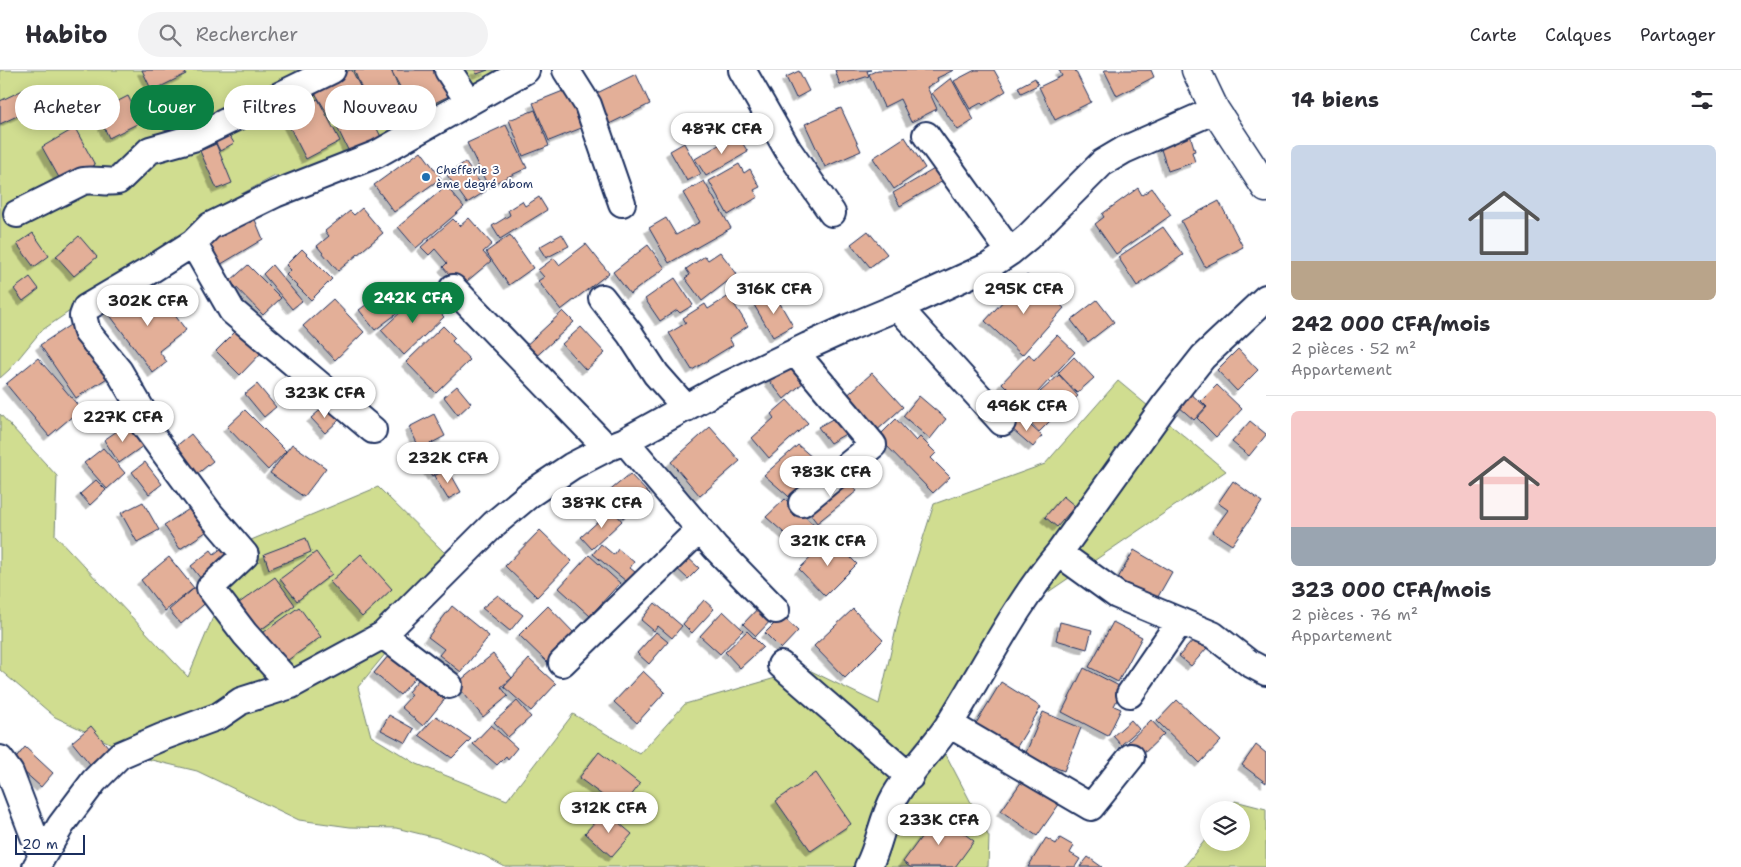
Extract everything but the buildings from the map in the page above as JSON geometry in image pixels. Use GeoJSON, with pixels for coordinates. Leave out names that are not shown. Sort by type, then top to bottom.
{"type":"FeatureCollection","features":[{"type":"Feature","properties":{"kind":"street"},"geometry":{"type":"LineString","coordinates":[[17,214],[83,181],[94,179],[111,182],[118,181],[142,155],[150,150],[193,138],[332,70]]}},
{"type":"Feature","properties":{"kind":"street"},"geometry":{"type":"LineString","coordinates":[[448,70],[469,102]]}},
{"type":"Feature","properties":{"kind":"street"},"geometry":{"type":"LineString","coordinates":[[291,685],[245,634],[210,588],[244,555],[210,514],[142,422],[144,414],[119,371],[87,332],[84,316],[86,308],[193,243],[210,226],[274,194],[377,154],[526,70]]}},
{"type":"Feature","properties":{"kind":"street"},"geometry":{"type":"LineString","coordinates":[[566,70],[588,105],[622,203]]}},
{"type":"Feature","properties":{"kind":"street"},"geometry":{"type":"LineString","coordinates":[[742,70],[788,150],[832,214]]}},
{"type":"Feature","properties":{"kind":"street"},"geometry":{"type":"LineString","coordinates":[[1196,70],[1214,110],[1257,159],[1266,188]]}},
{"type":"Feature","properties":{"kind":"street"},"geometry":{"type":"LineString","coordinates":[[39,862],[61,825],[94,780],[120,755],[219,716],[240,701],[291,685],[383,635],[494,524],[530,494],[572,466],[616,445],[720,388],[795,352],[989,266],[1028,237],[1102,163],[1124,150],[1214,110]]}},
{"type":"Feature","properties":{"kind":"street"},"geometry":{"type":"LineString","coordinates":[[926,135],[1010,252]]}},
{"type":"Feature","properties":{"kind":"street"},"geometry":{"type":"LineString","coordinates":[[193,243],[232,311],[373,430]]}},
{"type":"Feature","properties":{"kind":"street"},"geometry":{"type":"LineString","coordinates":[[453,288],[616,445],[700,529],[776,610]]}},
{"type":"Feature","properties":{"kind":"street"},"geometry":{"type":"LineString","coordinates":[[602,298],[630,334],[656,374],[686,408]]}},
{"type":"Feature","properties":{"kind":"street"},"geometry":{"type":"LineString","coordinates":[[876,864],[884,821],[895,796],[949,724],[1044,571],[1059,553],[1165,405],[1203,357],[1266,298]]}},
{"type":"Feature","properties":{"kind":"street"},"geometry":{"type":"LineString","coordinates":[[898,307],[1002,422]]}},
{"type":"Feature","properties":{"kind":"street"},"geometry":{"type":"LineString","coordinates":[[795,352],[872,445],[802,503]]}},
{"type":"Feature","properties":{"kind":"street"},"geometry":{"type":"LineString","coordinates":[[562,663],[700,529]]}},
{"type":"Feature","properties":{"kind":"street"},"geometry":{"type":"LineString","coordinates":[[1059,553],[1117,595],[1213,635],[1249,663],[1266,672]]}},
{"type":"Feature","properties":{"kind":"street"},"geometry":{"type":"LineString","coordinates":[[1130,694],[1180,621]]}},
{"type":"Feature","properties":{"kind":"street"},"geometry":{"type":"LineString","coordinates":[[383,635],[449,685]]}},
{"type":"Feature","properties":{"kind":"street"},"geometry":{"type":"LineString","coordinates":[[781,665],[910,777]]}},
{"type":"Feature","properties":{"kind":"street"},"geometry":{"type":"LineString","coordinates":[[949,724],[1091,807],[1131,757]]}},
{"type":"Feature","properties":{"kind":"street"},"geometry":{"type":"LineString","coordinates":[[0,758],[10,773],[39,862]]}},
{"type":"Feature","properties":{"kind":"green space"},"geometry":{"type":"Polygon","coordinates":[[[0,70],[526,70],[436,118],[436,85],[325,85],[325,130],[413,130],[315,182],[275,176],[234,198],[41,331],[9,370],[0,378],[0,70]]]}},
{"type":"Feature","properties":{"kind":"green space"},"geometry":{"type":"Polygon","coordinates":[[[1118,381],[1226,471],[1038,599],[944,751],[989,837],[988,867],[505,867],[485,856],[437,838],[396,828],[350,827],[299,820],[197,771],[139,757],[55,717],[0,670],[0,414],[57,476],[55,535],[188,677],[244,543],[378,487],[453,561],[409,625],[358,687],[371,736],[417,764],[507,800],[573,714],[640,754],[685,704],[807,669],[879,704],[901,607],[934,504],[1045,464],[1118,381]]]}},
{"type":"Feature","properties":{"kind":"green space"},"geometry":{"type":"Polygon","coordinates":[[[1250,805],[1266,809],[1266,867],[1184,867],[1200,847],[1200,851],[1250,851],[1250,805]]]}},
{"type":"Feature","properties":{"kind":"place","name":"Chefferie 3 ème degré abom"},"geometry":{"type":"Point","coordinates":[426,177]}}]}
